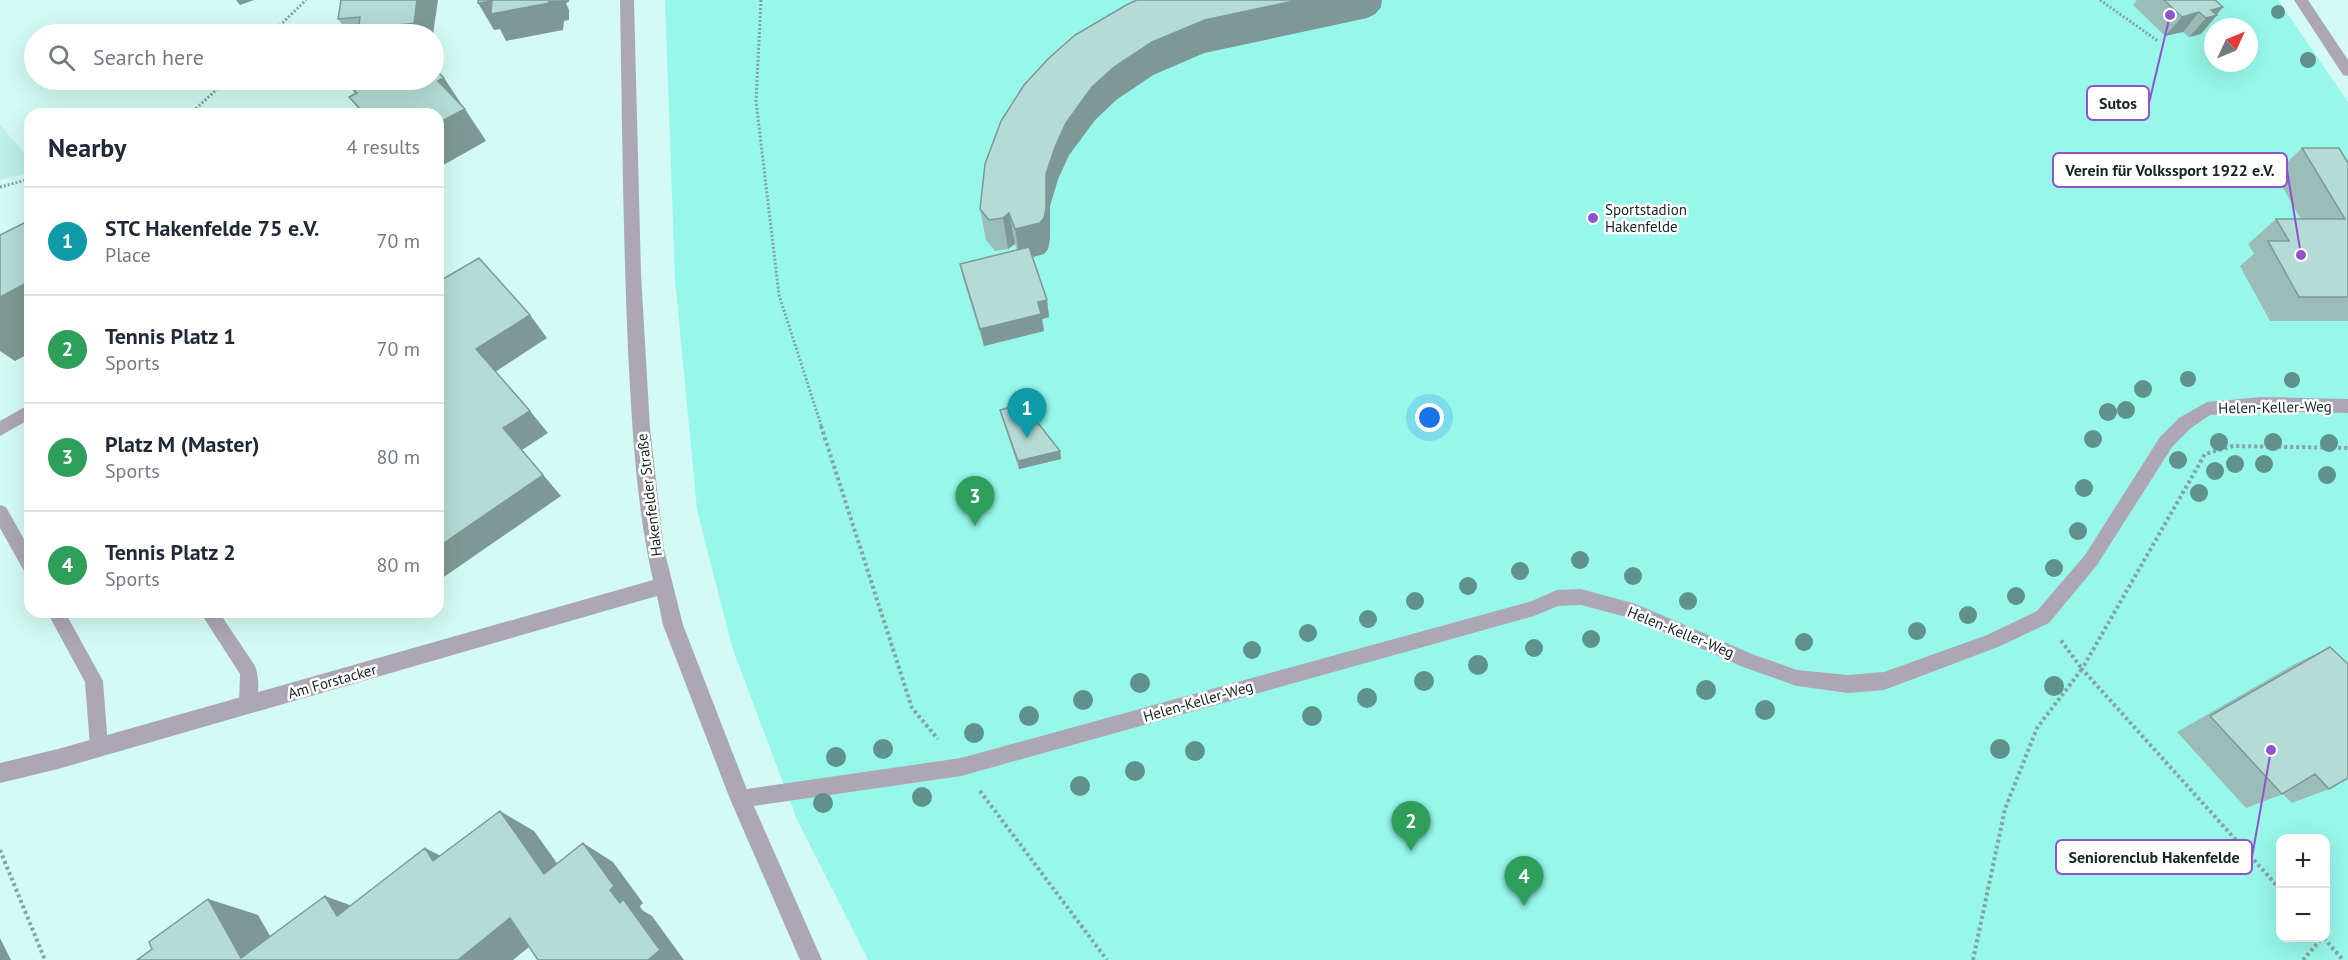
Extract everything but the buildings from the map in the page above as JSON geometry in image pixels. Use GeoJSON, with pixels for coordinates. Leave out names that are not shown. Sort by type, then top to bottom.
{"type":"FeatureCollection","features":[{"type":"Feature","properties":{"kind":"street","name":"Hakenfelder Straße"},"geometry":{"type":"LineString","coordinates":[[627,0],[632,267],[641,417],[654,549],[673,625],[740,799],[811,960]]}},
{"type":"Feature","properties":{"kind":"street"},"geometry":{"type":"LineString","coordinates":[[2301,0],[2348,71]]}},
{"type":"Feature","properties":{"kind":"street","name":"Am Forstacker"},"geometry":{"type":"LineString","coordinates":[[0,773],[58,759],[662,586]]}},
{"type":"Feature","properties":{"kind":"lane","name":"Helen-Keller-Weg"},"geometry":{"type":"LineString","coordinates":[[740,799],[962,767],[1534,608],[1557,598],[1581,597],[1636,612],[1749,661],[1797,678],[1848,684],[1884,681],[1992,641],[2043,617],[2091,560],[2166,442],[2185,423],[2206,409],[2261,405],[2348,406]]}},
{"type":"Feature","properties":{"kind":"lane"},"geometry":{"type":"LineString","coordinates":[[0,429],[24,415]]}},
{"type":"Feature","properties":{"kind":"lane"},"geometry":{"type":"LineString","coordinates":[[0,512],[24,555]]}},
{"type":"Feature","properties":{"kind":"lane"},"geometry":{"type":"LineString","coordinates":[[59,618],[94,681],[99,746]]}},
{"type":"Feature","properties":{"kind":"lane"},"geometry":{"type":"LineString","coordinates":[[213,618],[249,672],[248,705]]}},
{"type":"Feature","properties":{"kind":"path"},"geometry":{"type":"LineString","coordinates":[[281,24],[306,0]]}},
{"type":"Feature","properties":{"kind":"path"},"geometry":{"type":"LineString","coordinates":[[761,0],[756,101],[779,295],[912,708],[962,767],[1107,960]]}},
{"type":"Feature","properties":{"kind":"path"},"geometry":{"type":"LineString","coordinates":[[2100,0],[2158,41]]}},
{"type":"Feature","properties":{"kind":"path"},"geometry":{"type":"LineString","coordinates":[[196,108],[215,90]]}},
{"type":"Feature","properties":{"kind":"path"},"geometry":{"type":"LineString","coordinates":[[0,187],[24,181]]}},
{"type":"Feature","properties":{"kind":"path"},"geometry":{"type":"LineString","coordinates":[[1973,960],[2005,809],[2037,728],[2082,669],[2205,454],[2233,446],[2348,448]]}},
{"type":"Feature","properties":{"kind":"path"},"geometry":{"type":"LineString","coordinates":[[2043,617],[2082,669],[2279,888]]}},
{"type":"Feature","properties":{"kind":"path"},"geometry":{"type":"LineString","coordinates":[[0,850],[45,960]]}},
{"type":"Feature","properties":{"kind":"path"},"geometry":{"type":"LineString","coordinates":[[2303,960],[2319,942]]}},
{"type":"Feature","properties":{"kind":"path"},"geometry":{"type":"LineString","coordinates":[[2327,942],[2343,960]]}},
{"type":"Feature","properties":{"kind":"shaded area"},"geometry":{"type":"Polygon","coordinates":[[[0,125],[24,152],[24,174],[0,180],[0,125]]]}},
{"type":"Feature","properties":{"kind":"green space"},"geometry":{"type":"Polygon","coordinates":[[[665,0],[2278,0],[2348,102],[2348,960],[868,960],[796,817],[732,647],[697,509],[675,279],[665,0]]]}},
{"type":"Feature","properties":{"kind":"place","name":"Sutos"},"geometry":{"type":"Point","coordinates":[2170,15]}},
{"type":"Feature","properties":{"kind":"place","name":"Sportstadion Hakenfelde"},"geometry":{"type":"Point","coordinates":[1593,218]}},
{"type":"Feature","properties":{"kind":"place","name":"Verein für Volkssport 1922 e.V."},"geometry":{"type":"Point","coordinates":[2301,255]}},
{"type":"Feature","properties":{"kind":"place","name":"STC Hakenfelde 75 e.V."},"geometry":{"type":"Point","coordinates":[1027,438]}},
{"type":"Feature","properties":{"kind":"place","name":"Platz M (Master)"},"geometry":{"type":"Point","coordinates":[975,526]}},
{"type":"Feature","properties":{"kind":"place","name":"Seniorenclub Hakenfelde"},"geometry":{"type":"Point","coordinates":[2271,750]}},
{"type":"Feature","properties":{"kind":"place","name":"Tennis Platz 1"},"geometry":{"type":"Point","coordinates":[1411,851]}},
{"type":"Feature","properties":{"kind":"place","name":"Tennis Platz 2"},"geometry":{"type":"Point","coordinates":[1524,906]}}]}
